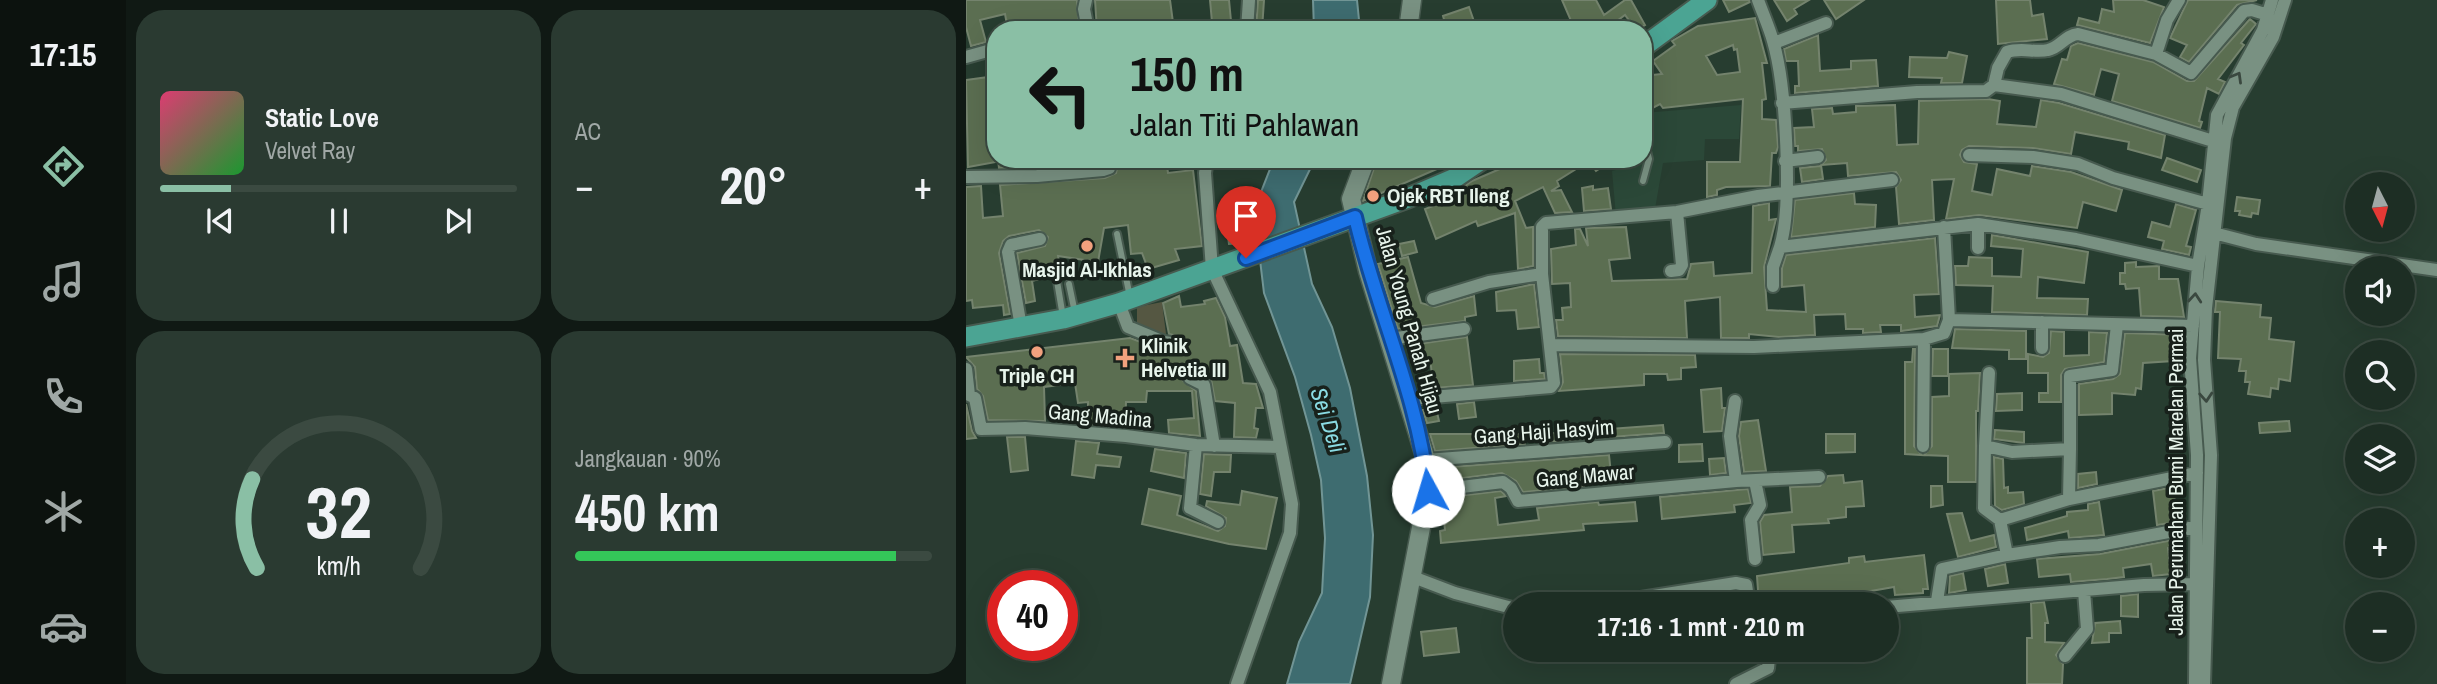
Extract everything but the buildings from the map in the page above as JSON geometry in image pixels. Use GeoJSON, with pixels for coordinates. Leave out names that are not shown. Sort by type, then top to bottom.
{"type":"FeatureCollection","features":[{"type":"Feature","properties":{"kind":"main road"},"geometry":{"type":"LineString","coordinates":[[1652,40],[1707,0]]}},
{"type":"Feature","properties":{"kind":"main road"},"geometry":{"type":"LineString","coordinates":[[966,337],[1070,317],[1124,301],[1334,227],[1455,178],[1470,168]]}},
{"type":"Feature","properties":{"kind":"street"},"geometry":{"type":"LineString","coordinates":[[1086,0],[1084,9],[1086,21]]}},
{"type":"Feature","properties":{"kind":"street"},"geometry":{"type":"LineString","coordinates":[[1248,21],[1249,0]]}},
{"type":"Feature","properties":{"kind":"street"},"geometry":{"type":"LineString","coordinates":[[1409,21],[1412,0]]}},
{"type":"Feature","properties":{"kind":"street"},"geometry":{"type":"LineString","coordinates":[[1758,0],[1774,43],[1782,103],[1785,161],[1780,247],[1773,267],[1773,286]]}},
{"type":"Feature","properties":{"kind":"street"},"geometry":{"type":"LineString","coordinates":[[2156,54],[2168,20],[2179,0]]}},
{"type":"Feature","properties":{"kind":"street","name":"Jalan Perumahan Bumi Marelan Permai"},"geometry":{"type":"LineString","coordinates":[[2204,684],[2195,527],[2197,455],[2191,389],[2198,266],[2210,232],[2208,204],[2213,141],[2222,102],[2268,34],[2268,15],[2272,0]]}},
{"type":"Feature","properties":{"kind":"street","name":"Jalan Perumahan Bumi Marelan Permai"},"geometry":{"type":"LineString","coordinates":[[2195,684],[2200,646],[2211,455],[2204,360],[2210,232],[2228,121],[2285,0]]}},
{"type":"Feature","properties":{"kind":"street"},"geometry":{"type":"LineString","coordinates":[[1782,103],[1917,92],[1965,94],[1986,91],[1994,85],[1998,68],[2007,52],[2046,51],[2055,48],[2072,34],[2090,36],[2156,54],[2191,73],[2245,11],[2252,10],[2268,15]]}},
{"type":"Feature","properties":{"kind":"street"},"geometry":{"type":"LineString","coordinates":[[1774,43],[1826,23]]}},
{"type":"Feature","properties":{"kind":"street"},"geometry":{"type":"LineString","coordinates":[[966,57],[987,51]]}},
{"type":"Feature","properties":{"kind":"street"},"geometry":{"type":"LineString","coordinates":[[1994,85],[2061,94],[2213,141]]}},
{"type":"Feature","properties":{"kind":"street"},"geometry":{"type":"LineString","coordinates":[[1969,155],[2033,157],[2078,164],[2113,178],[2208,204]]}},
{"type":"Feature","properties":{"kind":"street"},"geometry":{"type":"LineString","coordinates":[[1785,161],[1818,157]]}},
{"type":"Feature","properties":{"kind":"street"},"geometry":{"type":"LineString","coordinates":[[966,177],[1037,176],[1109,168]]}},
{"type":"Feature","properties":{"kind":"street"},"geometry":{"type":"LineString","coordinates":[[1206,168],[1212,269],[1270,392],[1292,504],[1290,533],[1237,684]]}},
{"type":"Feature","properties":{"kind":"street","name":"Jalan Young Panah Hijau"},"geometry":{"type":"LineString","coordinates":[[1363,168],[1351,199],[1389,339],[1426,460],[1428,491],[1391,684]]}},
{"type":"Feature","properties":{"kind":"street"},"geometry":{"type":"LineString","coordinates":[[1409,399],[1550,387],[1554,383],[1542,274],[1542,227],[1546,223],[1677,212],[1758,196],[1892,180]]}},
{"type":"Feature","properties":{"kind":"street"},"geometry":{"type":"LineString","coordinates":[[1671,271],[1679,270],[1682,265],[1677,212]]}},
{"type":"Feature","properties":{"kind":"street"},"geometry":{"type":"LineString","coordinates":[[1780,247],[1978,225],[2076,239],[2198,266]]}},
{"type":"Feature","properties":{"kind":"street"},"geometry":{"type":"LineString","coordinates":[[1978,225],[1978,248]]}},
{"type":"Feature","properties":{"kind":"street"},"geometry":{"type":"LineString","coordinates":[[1550,345],[1780,347],[1924,339],[1944,333],[1949,320],[1944,227]]}},
{"type":"Feature","properties":{"kind":"street"},"geometry":{"type":"LineString","coordinates":[[2210,232],[2256,244],[2437,270]]}},
{"type":"Feature","properties":{"kind":"street"},"geometry":{"type":"LineString","coordinates":[[1021,327],[1008,251],[1011,245],[1040,239]]}},
{"type":"Feature","properties":{"kind":"street"},"geometry":{"type":"LineString","coordinates":[[1433,299],[1489,282],[1542,274]]}},
{"type":"Feature","properties":{"kind":"street"},"geometry":{"type":"LineString","coordinates":[[1124,301],[1128,327],[1164,342],[1177,344]]}},
{"type":"Feature","properties":{"kind":"street"},"geometry":{"type":"LineString","coordinates":[[1949,320],[2193,326]]}},
{"type":"Feature","properties":{"kind":"street"},"geometry":{"type":"LineString","coordinates":[[2042,322],[2042,348]]}},
{"type":"Feature","properties":{"kind":"street"},"geometry":{"type":"LineString","coordinates":[[2069,499],[2070,376],[2112,370],[2117,326]]}},
{"type":"Feature","properties":{"kind":"street"},"geometry":{"type":"LineString","coordinates":[[1389,339],[1464,329]]}},
{"type":"Feature","properties":{"kind":"street"},"geometry":{"type":"LineString","coordinates":[[1923,446],[1924,339]]}},
{"type":"Feature","properties":{"kind":"street","name":"Gang Madina"},"geometry":{"type":"LineString","coordinates":[[966,369],[969,396],[975,398],[981,429],[1025,428],[1196,445],[1280,447]]}},
{"type":"Feature","properties":{"kind":"street"},"geometry":{"type":"LineString","coordinates":[[1989,373],[1984,508],[2000,520],[2007,555]]}},
{"type":"Feature","properties":{"kind":"street"},"geometry":{"type":"LineString","coordinates":[[1190,378],[1204,385],[1214,446]]}},
{"type":"Feature","properties":{"kind":"street"},"geometry":{"type":"LineString","coordinates":[[1735,401],[1730,436],[1736,481]]}},
{"type":"Feature","properties":{"kind":"street","name":"Gang Haji Hasyim"},"geometry":{"type":"LineString","coordinates":[[1426,460],[1665,442]]}},
{"type":"Feature","properties":{"kind":"street"},"geometry":{"type":"LineString","coordinates":[[1196,445],[1189,508],[1218,522]]}},
{"type":"Feature","properties":{"kind":"street"},"geometry":{"type":"LineString","coordinates":[[1985,446],[2012,452],[2070,450]]}},
{"type":"Feature","properties":{"kind":"street"},"geometry":{"type":"LineString","coordinates":[[2197,455],[2211,455]]}},
{"type":"Feature","properties":{"kind":"street"},"geometry":{"type":"LineString","coordinates":[[2000,520],[2069,499],[2197,473]]}},
{"type":"Feature","properties":{"kind":"street","name":"Gang Mawar"},"geometry":{"type":"LineString","coordinates":[[1428,491],[1503,482],[1511,488],[1518,501],[1736,481],[1819,477]]}},
{"type":"Feature","properties":{"kind":"street"},"geometry":{"type":"LineString","coordinates":[[1755,481],[1760,505],[1751,520],[1755,559]]}},
{"type":"Feature","properties":{"kind":"street"},"geometry":{"type":"LineString","coordinates":[[1937,601],[1942,569],[2007,555],[2060,547],[2099,545],[2195,527]]}},
{"type":"Feature","properties":{"kind":"street"},"geometry":{"type":"LineString","coordinates":[[1413,576],[1455,593],[1503,606]]}},
{"type":"Feature","properties":{"kind":"street"},"geometry":{"type":"LineString","coordinates":[[1679,592],[1736,583],[1746,585],[1747,592]]}},
{"type":"Feature","properties":{"kind":"street"},"geometry":{"type":"LineString","coordinates":[[1899,605],[2197,584]]}},
{"type":"Feature","properties":{"kind":"street"},"geometry":{"type":"LineString","coordinates":[[2065,656],[2087,629],[2084,591]]}},
{"type":"Feature","properties":{"kind":"street"},"geometry":{"type":"LineString","coordinates":[[1736,684],[1768,668],[1769,662]]}},
{"type":"Feature","properties":{"kind":"lane"},"geometry":{"type":"LineString","coordinates":[[1643,181],[1647,168]]}},
{"type":"Feature","properties":{"kind":"lane"},"geometry":{"type":"LineString","coordinates":[[1117,234],[1124,301]]}},
{"type":"Feature","properties":{"kind":"lane"},"geometry":{"type":"LineString","coordinates":[[1057,281],[1070,317]]}},
{"type":"Feature","properties":{"kind":"lane"},"geometry":{"type":"LineString","coordinates":[[1069,284],[1070,317]]}},
{"type":"Feature","properties":{"kind":"shaded area"},"geometry":{"type":"Polygon","coordinates":[[[1741,105],[1739,139],[1705,139],[1704,160],[1663,163],[1655,209],[1616,216],[1612,171],[1616,168],[1652,168],[1652,112],[1741,105]]]}},
{"type":"Feature","properties":{"kind":"shaded area"},"geometry":{"type":"Polygon","coordinates":[[[1162,302],[1166,334],[1137,330],[1137,307],[1162,302]]]}},
{"type":"Feature","properties":{"kind":"water"},"geometry":{"type":"Polygon","coordinates":[[[1313,0],[1357,0],[1359,21],[1314,21],[1313,0]]]}},
{"type":"Feature","properties":{"kind":"water","name":"Sei Deli"},"geometry":{"type":"Polygon","coordinates":[[[1270,168],[1311,168],[1294,202],[1312,284],[1332,327],[1350,388],[1367,476],[1373,535],[1370,597],[1350,684],[1287,684],[1299,642],[1322,593],[1325,538],[1321,480],[1295,377],[1264,293],[1254,210],[1270,168]]]}},
{"type":"Feature","properties":{"kind":"place","name":"Ojek RBT Ileng"},"geometry":{"type":"Point","coordinates":[1373,196]}},
{"type":"Feature","properties":{"kind":"place","name":"Masjid Al-Ikhlas"},"geometry":{"type":"Point","coordinates":[1087,246]}},
{"type":"Feature","properties":{"kind":"place","name":"Triple CH"},"geometry":{"type":"Point","coordinates":[1037,352]}},
{"type":"Feature","properties":{"kind":"place","name":"Klinik Helvetia III"},"geometry":{"type":"Point","coordinates":[1125,358]}},
{"type":"Feature","properties":{"kind":"route"},"geometry":{"type":"LineString","coordinates":[[1246,258],[1355,217],[1368,271],[1426,460],[1428,491]]}}]}
